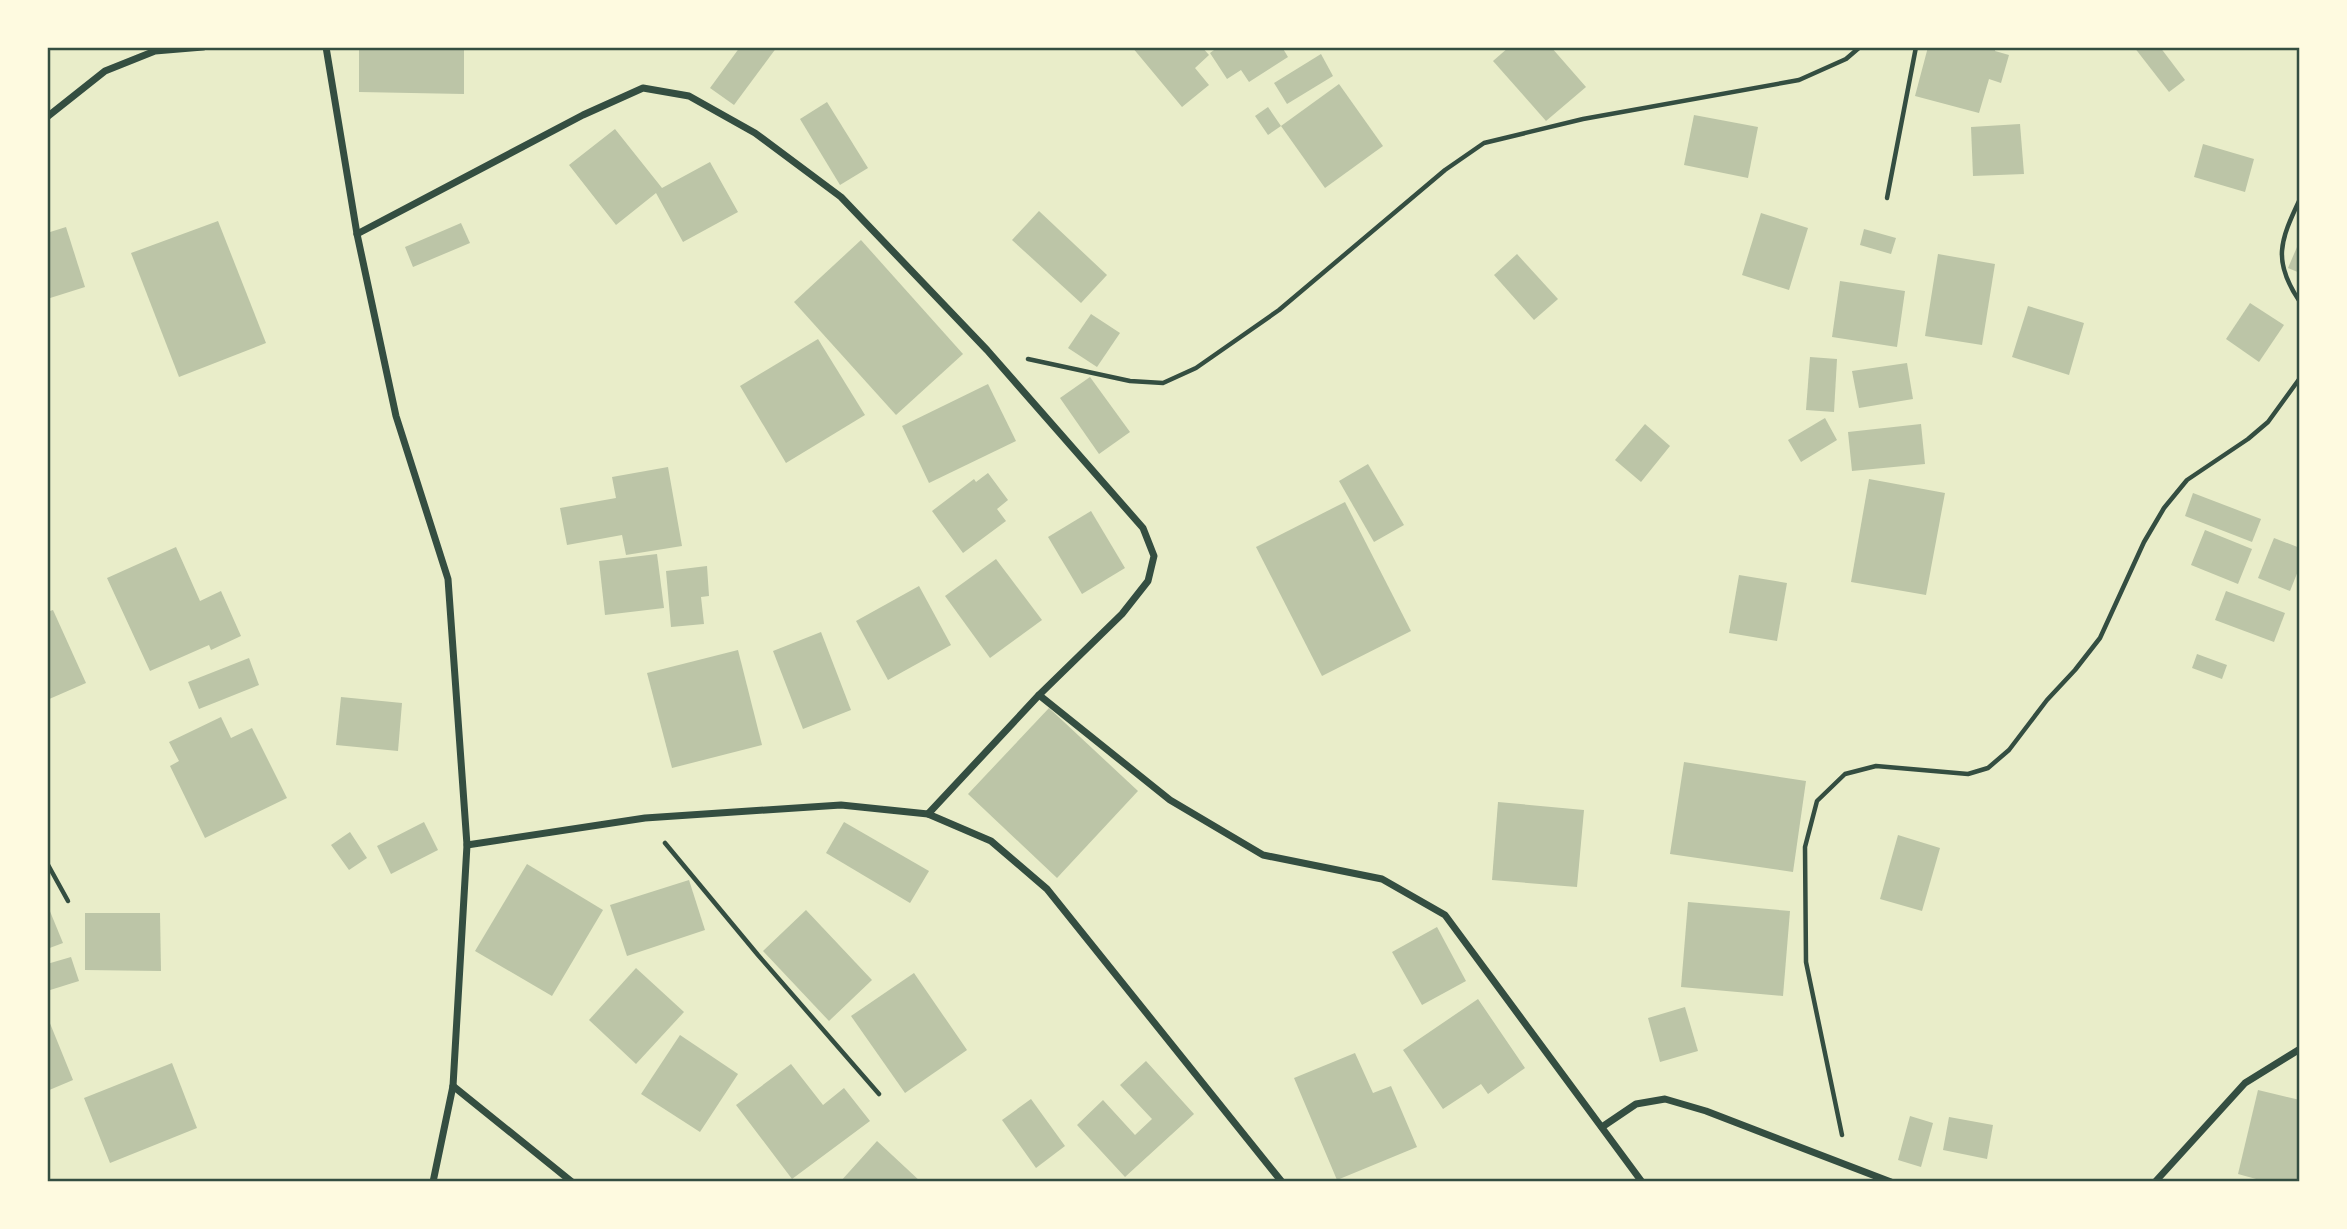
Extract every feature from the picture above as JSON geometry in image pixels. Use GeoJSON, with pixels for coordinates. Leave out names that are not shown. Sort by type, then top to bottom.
{"type":"FeatureCollection","features":[{"type":"Feature","properties":{"kind":"street"},"geometry":{"type":"LineString","coordinates":[[47,117],[105,71],[155,51],[203,47]]}},
{"type":"Feature","properties":{"kind":"street"},"geometry":{"type":"LineString","coordinates":[[326,47],[358,234],[396,416],[448,579],[467,845],[453,1086],[433,1182]]}},
{"type":"Feature","properties":{"kind":"street"},"geometry":{"type":"LineString","coordinates":[[358,234],[583,115],[643,88],[689,96],[755,133],[841,197],[988,350],[1143,528],[1154,556],[1148,581],[1122,614],[1039,695],[928,814]]}},
{"type":"Feature","properties":{"kind":"street"},"geometry":{"type":"LineString","coordinates":[[1039,695],[1170,800],[1262,855],[1382,879],[1445,915],[1642,1182]]}},
{"type":"Feature","properties":{"kind":"street"},"geometry":{"type":"LineString","coordinates":[[467,845],[645,818],[841,805],[928,814],[991,841],[1047,889],[1282,1182]]}},
{"type":"Feature","properties":{"kind":"street"},"geometry":{"type":"LineString","coordinates":[[2155,1182],[2245,1083],[2300,1049]]}},
{"type":"Feature","properties":{"kind":"street"},"geometry":{"type":"LineString","coordinates":[[453,1086],[572,1182]]}},
{"type":"Feature","properties":{"kind":"street"},"geometry":{"type":"LineString","coordinates":[[1602,1127],[1636,1104],[1665,1099],[1706,1111],[1891,1182]]}},
{"type":"Feature","properties":{"kind":"path"},"geometry":{"type":"LineString","coordinates":[[988,350],[1130,381],[1163,383],[1196,368],[1279,310],[1445,170],[1484,143],[1583,119],[1799,80],[1846,59],[1860,47]]}},
{"type":"Feature","properties":{"kind":"path"},"geometry":{"type":"LineString","coordinates":[[1887,198],[1916,47]]}},
{"type":"Feature","properties":{"kind":"path"},"geometry":{"type":"LineString","coordinates":[[2300,199],[2287,226],[2280,261],[2290,287],[2300,302]]}},
{"type":"Feature","properties":{"kind":"path"},"geometry":{"type":"LineString","coordinates":[[1849,1167],[1806,962],[1805,847],[1817,801],[1845,774],[1876,766],[1968,774],[1989,768],[2009,750],[2100,638],[2144,542],[2164,508],[2187,480],[2248,439],[2268,422],[2300,378]]}},
{"type":"Feature","properties":{"kind":"path"},"geometry":{"type":"LineString","coordinates":[[645,818],[758,955],[879,1094]]}},
{"type":"Feature","properties":{"kind":"path"},"geometry":{"type":"LineString","coordinates":[[47,863],[68,901]]}},
{"type":"Feature","properties":{"kind":"building"},"geometry":{"type":"Polygon","coordinates":[[[359,47],[464,47],[464,94],[359,92],[359,47]]]}},
{"type":"Feature","properties":{"kind":"building"},"geometry":{"type":"Polygon","coordinates":[[[740,47],[777,47],[734,105],[710,88],[740,47]]]}},
{"type":"Feature","properties":{"kind":"building"},"geometry":{"type":"Polygon","coordinates":[[[1132,47],[1202,47],[1209,55],[1195,68],[1209,85],[1182,107],[1132,47]]]}},
{"type":"Feature","properties":{"kind":"building"},"geometry":{"type":"Polygon","coordinates":[[[1218,47],[1282,47],[1288,57],[1249,82],[1241,70],[1227,79],[1210,53],[1218,47]]]}},
{"type":"Feature","properties":{"kind":"building"},"geometry":{"type":"Polygon","coordinates":[[[1509,47],[1551,47],[1586,87],[1546,121],[1493,61],[1509,47]]]}},
{"type":"Feature","properties":{"kind":"building"},"geometry":{"type":"Polygon","coordinates":[[[1928,47],[1996,47],[1995,51],[2009,55],[2001,83],[1989,79],[1979,113],[1915,96],[1928,47]]]}},
{"type":"Feature","properties":{"kind":"building"},"geometry":{"type":"Polygon","coordinates":[[[2134,47],[2160,47],[2185,80],[2169,92],[2134,47]]]}},
{"type":"Feature","properties":{"kind":"building"},"geometry":{"type":"Polygon","coordinates":[[[1321,54],[1333,76],[1287,104],[1274,83],[1321,54]]]}},
{"type":"Feature","properties":{"kind":"building"},"geometry":{"type":"Polygon","coordinates":[[[1339,84],[1383,146],[1325,188],[1281,126],[1339,84]]]}},
{"type":"Feature","properties":{"kind":"building"},"geometry":{"type":"Polygon","coordinates":[[[827,102],[868,168],[840,185],[800,119],[827,102]]]}},
{"type":"Feature","properties":{"kind":"building"},"geometry":{"type":"Polygon","coordinates":[[[1268,107],[1281,126],[1268,135],[1255,116],[1268,107]]]}},
{"type":"Feature","properties":{"kind":"building"},"geometry":{"type":"Polygon","coordinates":[[[1694,115],[1758,127],[1748,178],[1684,165],[1694,115]]]}},
{"type":"Feature","properties":{"kind":"building"},"geometry":{"type":"Polygon","coordinates":[[[2020,124],[2024,174],[1973,176],[1971,127],[2020,124]]]}},
{"type":"Feature","properties":{"kind":"building"},"geometry":{"type":"Polygon","coordinates":[[[615,129],[662,188],[710,162],[738,212],[683,242],[656,193],[616,225],[569,165],[615,129]]]}},
{"type":"Feature","properties":{"kind":"building"},"geometry":{"type":"Polygon","coordinates":[[[2203,144],[2254,159],[2245,192],[2194,177],[2203,144]]]}},
{"type":"Feature","properties":{"kind":"building"},"geometry":{"type":"Polygon","coordinates":[[[1039,211],[1107,275],[1081,303],[1012,240],[1039,211]]]}},
{"type":"Feature","properties":{"kind":"building"},"geometry":{"type":"Polygon","coordinates":[[[1761,213],[1808,228],[1789,290],[1742,275],[1761,213]]]}},
{"type":"Feature","properties":{"kind":"building"},"geometry":{"type":"Polygon","coordinates":[[[218,221],[266,343],[179,377],[131,253],[218,221]]]}},
{"type":"Feature","properties":{"kind":"building"},"geometry":{"type":"Polygon","coordinates":[[[461,223],[470,243],[413,267],[405,247],[461,223]]]}},
{"type":"Feature","properties":{"kind":"building"},"geometry":{"type":"Polygon","coordinates":[[[66,227],[85,287],[47,299],[47,233],[66,227]]]}},
{"type":"Feature","properties":{"kind":"building"},"geometry":{"type":"Polygon","coordinates":[[[1864,229],[1896,238],[1891,254],[1860,245],[1864,229]]]}},
{"type":"Feature","properties":{"kind":"building"},"geometry":{"type":"Polygon","coordinates":[[[861,240],[963,354],[896,415],[794,302],[861,240]]]}},
{"type":"Feature","properties":{"kind":"building"},"geometry":{"type":"Polygon","coordinates":[[[2300,240],[2300,273],[2288,268],[2300,240]]]}},
{"type":"Feature","properties":{"kind":"building"},"geometry":{"type":"Polygon","coordinates":[[[1517,254],[1558,299],[1534,320],[1494,275],[1517,254]]]}},
{"type":"Feature","properties":{"kind":"building"},"geometry":{"type":"Polygon","coordinates":[[[1938,254],[1995,264],[1982,345],[1925,336],[1938,254]]]}},
{"type":"Feature","properties":{"kind":"building"},"geometry":{"type":"Polygon","coordinates":[[[1840,281],[1905,291],[1897,347],[1832,337],[1840,281]]]}},
{"type":"Feature","properties":{"kind":"building"},"geometry":{"type":"Polygon","coordinates":[[[2250,303],[2284,325],[2259,362],[2226,339],[2250,303]]]}},
{"type":"Feature","properties":{"kind":"building"},"geometry":{"type":"Polygon","coordinates":[[[2028,306],[2084,323],[2069,375],[2012,357],[2028,306]]]}},
{"type":"Feature","properties":{"kind":"building"},"geometry":{"type":"Polygon","coordinates":[[[1091,314],[1120,333],[1097,367],[1068,348],[1091,314]]]}},
{"type":"Feature","properties":{"kind":"building"},"geometry":{"type":"Polygon","coordinates":[[[818,339],[865,415],[786,463],[740,386],[818,339]]]}},
{"type":"Feature","properties":{"kind":"building"},"geometry":{"type":"Polygon","coordinates":[[[1810,357],[1837,359],[1834,412],[1806,410],[1810,357]]]}},
{"type":"Feature","properties":{"kind":"building"},"geometry":{"type":"Polygon","coordinates":[[[1907,363],[1913,399],[1859,408],[1852,371],[1907,363]]]}},
{"type":"Feature","properties":{"kind":"building"},"geometry":{"type":"Polygon","coordinates":[[[1090,377],[1130,432],[1099,454],[1060,398],[1090,377]]]}},
{"type":"Feature","properties":{"kind":"building"},"geometry":{"type":"Polygon","coordinates":[[[988,384],[1016,441],[929,483],[902,426],[988,384]]]}},
{"type":"Feature","properties":{"kind":"building"},"geometry":{"type":"Polygon","coordinates":[[[1825,418],[1837,440],[1801,462],[1788,440],[1825,418]]]}},
{"type":"Feature","properties":{"kind":"building"},"geometry":{"type":"Polygon","coordinates":[[[1645,424],[1670,446],[1641,482],[1615,460],[1645,424]]]}},
{"type":"Feature","properties":{"kind":"building"},"geometry":{"type":"Polygon","coordinates":[[[1921,424],[1925,464],[1852,471],[1848,432],[1921,424]]]}},
{"type":"Feature","properties":{"kind":"building"},"geometry":{"type":"Polygon","coordinates":[[[1368,464],[1404,525],[1374,542],[1339,481],[1368,464]]]}},
{"type":"Feature","properties":{"kind":"building"},"geometry":{"type":"Polygon","coordinates":[[[668,467],[682,546],[626,555],[622,535],[567,545],[560,508],[616,498],[612,477],[668,467]]]}},
{"type":"Feature","properties":{"kind":"building"},"geometry":{"type":"Polygon","coordinates":[[[988,473],[1008,500],[997,509],[1006,521],[963,553],[932,511],[974,479],[976,482],[988,473]]]}},
{"type":"Feature","properties":{"kind":"building"},"geometry":{"type":"Polygon","coordinates":[[[1869,479],[1945,493],[1926,595],[1851,582],[1869,479]]]}},
{"type":"Feature","properties":{"kind":"building"},"geometry":{"type":"Polygon","coordinates":[[[2193,493],[2261,519],[2252,542],[2185,516],[2193,493]]]}},
{"type":"Feature","properties":{"kind":"building"},"geometry":{"type":"Polygon","coordinates":[[[1345,502],[1411,631],[1322,676],[1256,547],[1345,502]]]}},
{"type":"Feature","properties":{"kind":"building"},"geometry":{"type":"Polygon","coordinates":[[[1091,511],[1125,568],[1082,594],[1048,537],[1091,511]]]}},
{"type":"Feature","properties":{"kind":"building"},"geometry":{"type":"Polygon","coordinates":[[[2205,530],[2252,549],[2238,584],[2191,565],[2205,530]]]}},
{"type":"Feature","properties":{"kind":"building"},"geometry":{"type":"Polygon","coordinates":[[[2274,538],[2300,548],[2300,566],[2290,591],[2258,578],[2274,538]]]}},
{"type":"Feature","properties":{"kind":"building"},"geometry":{"type":"Polygon","coordinates":[[[176,547],[200,601],[221,591],[241,636],[211,650],[209,645],[150,671],[107,578],[176,547]]]}},
{"type":"Feature","properties":{"kind":"building"},"geometry":{"type":"Polygon","coordinates":[[[657,554],[664,608],[605,615],[599,561],[657,554]]]}},
{"type":"Feature","properties":{"kind":"building"},"geometry":{"type":"Polygon","coordinates":[[[996,559],[1042,620],[990,658],[945,596],[996,559]]]}},
{"type":"Feature","properties":{"kind":"building"},"geometry":{"type":"Polygon","coordinates":[[[707,566],[709,596],[701,597],[704,624],[671,627],[666,571],[707,566]]]}},
{"type":"Feature","properties":{"kind":"building"},"geometry":{"type":"Polygon","coordinates":[[[1739,575],[1787,583],[1777,641],[1729,633],[1739,575]]]}},
{"type":"Feature","properties":{"kind":"building"},"geometry":{"type":"Polygon","coordinates":[[[919,586],[951,645],[888,680],[856,621],[919,586]]]}},
{"type":"Feature","properties":{"kind":"building"},"geometry":{"type":"Polygon","coordinates":[[[2226,591],[2285,613],[2274,642],[2215,620],[2226,591]]]}},
{"type":"Feature","properties":{"kind":"building"},"geometry":{"type":"Polygon","coordinates":[[[53,610],[86,683],[47,700],[47,612],[53,610]]]}},
{"type":"Feature","properties":{"kind":"building"},"geometry":{"type":"Polygon","coordinates":[[[821,632],[851,710],[803,729],[773,651],[821,632]]]}},
{"type":"Feature","properties":{"kind":"building"},"geometry":{"type":"Polygon","coordinates":[[[738,650],[762,745],[672,768],[647,673],[738,650]]]}},
{"type":"Feature","properties":{"kind":"building"},"geometry":{"type":"Polygon","coordinates":[[[2197,654],[2227,665],[2222,679],[2192,668],[2197,654]]]}},
{"type":"Feature","properties":{"kind":"building"},"geometry":{"type":"Polygon","coordinates":[[[249,658],[259,685],[199,709],[188,682],[249,658]]]}},
{"type":"Feature","properties":{"kind":"building"},"geometry":{"type":"Polygon","coordinates":[[[341,697],[402,703],[398,751],[336,745],[341,697]]]}},
{"type":"Feature","properties":{"kind":"building"},"geometry":{"type":"Polygon","coordinates":[[[1049,708],[1138,791],[1057,878],[968,794],[1049,708]]]}},
{"type":"Feature","properties":{"kind":"building"},"geometry":{"type":"Polygon","coordinates":[[[221,717],[231,738],[252,728],[287,798],[205,838],[170,766],[179,761],[169,742],[221,717]]]}},
{"type":"Feature","properties":{"kind":"building"},"geometry":{"type":"Polygon","coordinates":[[[1684,762],[1806,781],[1793,872],[1670,854],[1684,762]]]}},
{"type":"Feature","properties":{"kind":"building"},"geometry":{"type":"Polygon","coordinates":[[[1498,802],[1584,810],[1577,887],[1492,880],[1498,802]]]}},
{"type":"Feature","properties":{"kind":"building"},"geometry":{"type":"Polygon","coordinates":[[[424,822],[438,850],[391,874],[377,846],[424,822]]]}},
{"type":"Feature","properties":{"kind":"building"},"geometry":{"type":"Polygon","coordinates":[[[844,822],[929,871],[910,903],[826,853],[844,822]]]}},
{"type":"Feature","properties":{"kind":"building"},"geometry":{"type":"Polygon","coordinates":[[[350,832],[367,858],[349,870],[331,845],[350,832]]]}},
{"type":"Feature","properties":{"kind":"building"},"geometry":{"type":"Polygon","coordinates":[[[1898,835],[1940,848],[1922,911],[1880,899],[1898,835]]]}},
{"type":"Feature","properties":{"kind":"building"},"geometry":{"type":"Polygon","coordinates":[[[527,864],[603,910],[552,996],[475,951],[527,864]]]}},
{"type":"Feature","properties":{"kind":"building"},"geometry":{"type":"Polygon","coordinates":[[[689,880],[705,930],[627,956],[610,905],[689,880]]]}},
{"type":"Feature","properties":{"kind":"building"},"geometry":{"type":"Polygon","coordinates":[[[1688,902],[1790,911],[1783,996],[1681,987],[1688,902]]]}},
{"type":"Feature","properties":{"kind":"building"},"geometry":{"type":"Polygon","coordinates":[[[47,904],[63,943],[47,949],[47,904]]]}},
{"type":"Feature","properties":{"kind":"building"},"geometry":{"type":"Polygon","coordinates":[[[806,910],[872,980],[829,1021],[763,951],[806,910]]]}},
{"type":"Feature","properties":{"kind":"building"},"geometry":{"type":"Polygon","coordinates":[[[85,913],[160,913],[161,971],[85,970],[85,913]]]}},
{"type":"Feature","properties":{"kind":"building"},"geometry":{"type":"Polygon","coordinates":[[[1437,927],[1466,981],[1422,1005],[1392,952],[1437,927]]]}},
{"type":"Feature","properties":{"kind":"building"},"geometry":{"type":"Polygon","coordinates":[[[71,957],[79,981],[47,991],[47,964],[71,957]]]}},
{"type":"Feature","properties":{"kind":"building"},"geometry":{"type":"Polygon","coordinates":[[[636,968],[684,1012],[636,1064],[589,1020],[636,968]]]}},
{"type":"Feature","properties":{"kind":"building"},"geometry":{"type":"Polygon","coordinates":[[[914,973],[967,1050],[905,1093],[851,1016],[914,973]]]}},
{"type":"Feature","properties":{"kind":"building"},"geometry":{"type":"Polygon","coordinates":[[[1478,999],[1525,1068],[1488,1094],[1481,1084],[1443,1109],[1403,1050],[1478,999]]]}},
{"type":"Feature","properties":{"kind":"building"},"geometry":{"type":"Polygon","coordinates":[[[1685,1007],[1698,1051],[1660,1062],[1648,1018],[1685,1007]]]}},
{"type":"Feature","properties":{"kind":"building"},"geometry":{"type":"Polygon","coordinates":[[[47,1016],[73,1080],[47,1091],[47,1016]]]}},
{"type":"Feature","properties":{"kind":"building"},"geometry":{"type":"Polygon","coordinates":[[[680,1035],[738,1074],[700,1132],[641,1094],[680,1035]]]}},
{"type":"Feature","properties":{"kind":"building"},"geometry":{"type":"Polygon","coordinates":[[[1355,1053],[1373,1093],[1391,1086],[1417,1147],[1337,1180],[1294,1078],[1355,1053]]]}},
{"type":"Feature","properties":{"kind":"building"},"geometry":{"type":"Polygon","coordinates":[[[1146,1061],[1194,1114],[1125,1177],[1077,1125],[1103,1100],[1135,1135],[1152,1119],[1120,1085],[1146,1061]]]}},
{"type":"Feature","properties":{"kind":"building"},"geometry":{"type":"Polygon","coordinates":[[[172,1063],[197,1128],[110,1163],[84,1098],[172,1063]]]}},
{"type":"Feature","properties":{"kind":"building"},"geometry":{"type":"Polygon","coordinates":[[[791,1064],[823,1105],[844,1088],[870,1121],[792,1179],[736,1105],[791,1064]]]}},
{"type":"Feature","properties":{"kind":"building"},"geometry":{"type":"Polygon","coordinates":[[[2258,1090],[2300,1100],[2300,1182],[2267,1182],[2238,1174],[2258,1090]]]}},
{"type":"Feature","properties":{"kind":"building"},"geometry":{"type":"Polygon","coordinates":[[[1031,1099],[1065,1146],[1036,1168],[1002,1120],[1031,1099]]]}},
{"type":"Feature","properties":{"kind":"building"},"geometry":{"type":"Polygon","coordinates":[[[1910,1116],[1933,1123],[1921,1167],[1898,1160],[1910,1116]]]}},
{"type":"Feature","properties":{"kind":"building"},"geometry":{"type":"Polygon","coordinates":[[[1949,1117],[1993,1125],[1987,1159],[1943,1150],[1949,1117]]]}},
{"type":"Feature","properties":{"kind":"building"},"geometry":{"type":"Polygon","coordinates":[[[877,1141],[921,1182],[840,1182],[877,1141]]]}}]}
